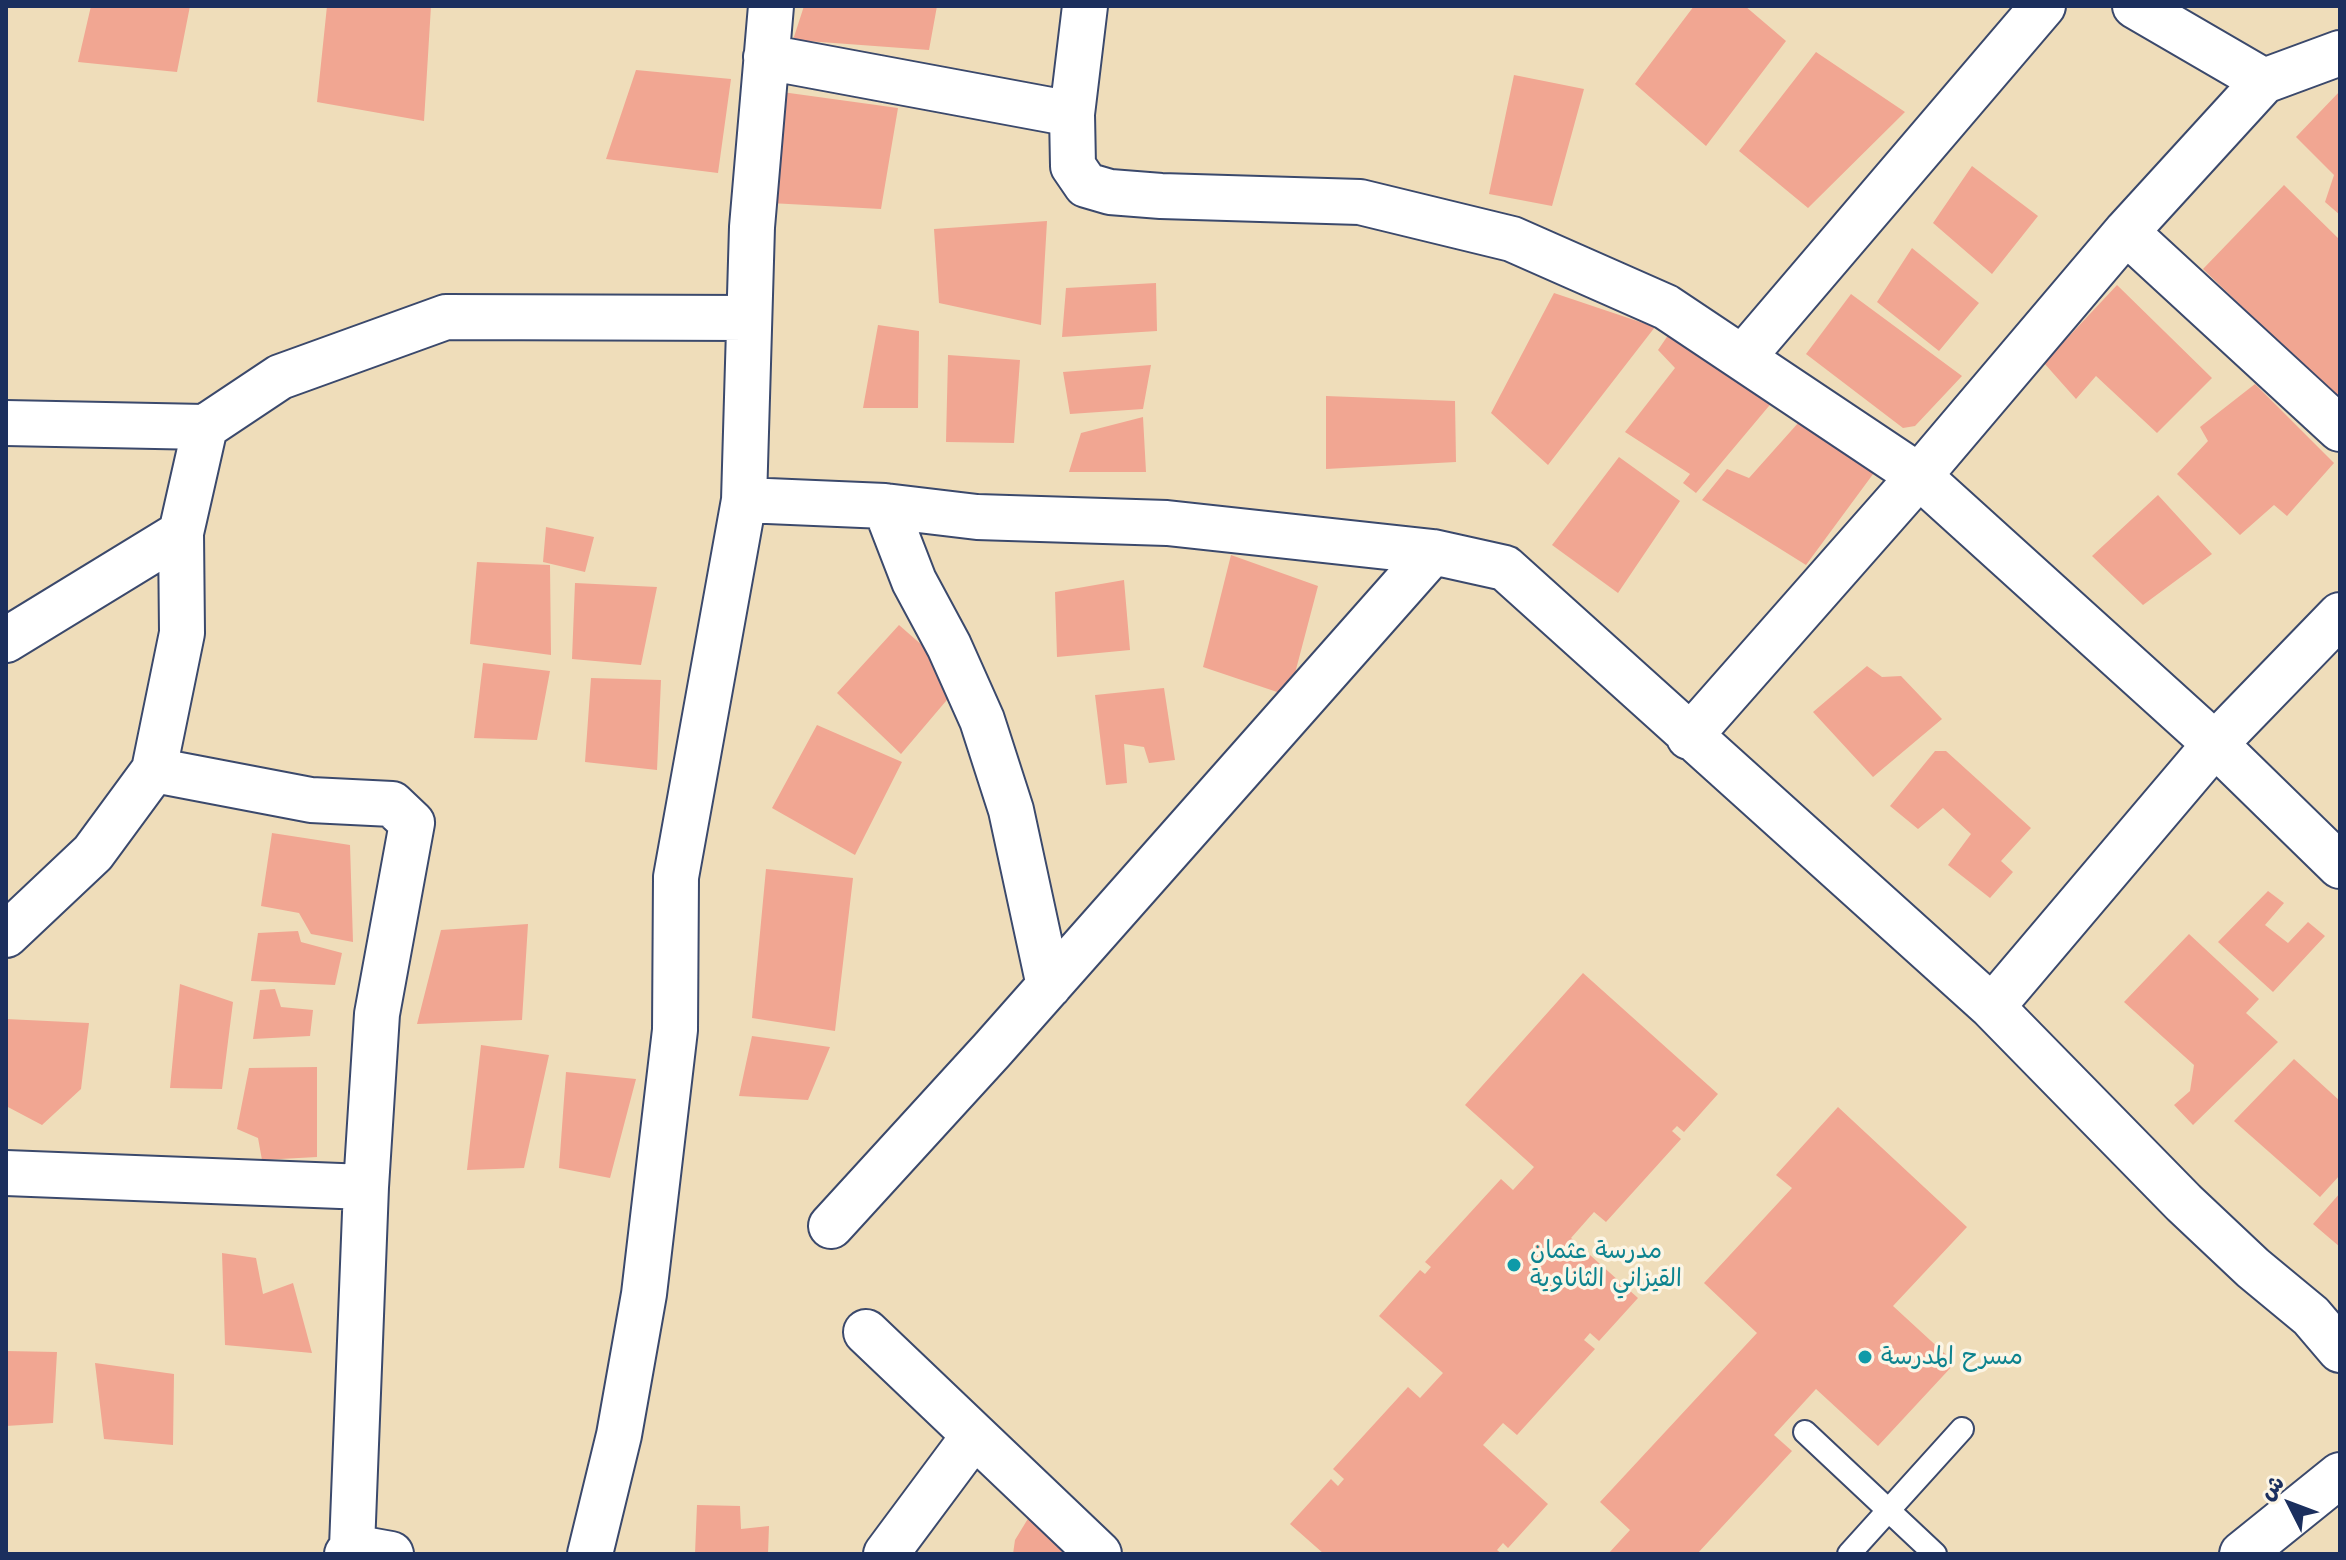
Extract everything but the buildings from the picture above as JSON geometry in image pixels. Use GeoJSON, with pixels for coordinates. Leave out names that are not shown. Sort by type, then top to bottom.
{"type":"FeatureCollection","features":[{"type":"Feature","properties":{"kind":"street"},"geometry":{"type":"LineString","coordinates":[[590,1554],[619,1435],[644,1294],[675,1030],[676,877],[744,500],[749,318],[771,6]]}},
{"type":"Feature","properties":{"kind":"street"},"geometry":{"type":"LineString","coordinates":[[1085,6],[1072,114],[1073,166],[1086,185],[1110,192],[1161,196],[1360,202],[1512,239],[1666,307],[1744,356],[1919,476],[2215,744],[2340,866]]}},
{"type":"Feature","properties":{"kind":"street"},"geometry":{"type":"LineString","coordinates":[[1744,356],[2043,6]]}},
{"type":"Feature","properties":{"kind":"street"},"geometry":{"type":"LineString","coordinates":[[2135,6],[2264,81]]}},
{"type":"Feature","properties":{"kind":"street"},"geometry":{"type":"LineString","coordinates":[[1689,737],[1919,476],[2126,232],[2264,81],[2340,53]]}},
{"type":"Feature","properties":{"kind":"street"},"geometry":{"type":"LineString","coordinates":[[766,57],[1072,114]]}},
{"type":"Feature","properties":{"kind":"street"},"geometry":{"type":"LineString","coordinates":[[2126,232],[2340,429]]}},
{"type":"Feature","properties":{"kind":"street"},"geometry":{"type":"LineString","coordinates":[[6,423],[205,427],[280,377],[446,317],[749,318]]}},
{"type":"Feature","properties":{"kind":"street"},"geometry":{"type":"LineString","coordinates":[[6,935],[93,853],[154,770],[182,633],[181,533],[205,427]]}},
{"type":"Feature","properties":{"kind":"street"},"geometry":{"type":"LineString","coordinates":[[744,500],[885,506],[977,517],[1167,523],[1433,552],[1505,568],[1992,1007],[2184,1203],[2253,1268],[2311,1316],[2340,1350]]}},
{"type":"Feature","properties":{"kind":"street"},"geometry":{"type":"LineString","coordinates":[[885,506],[914,581],[949,646],[982,720],[1011,810],[1049,986]]}},
{"type":"Feature","properties":{"kind":"street"},"geometry":{"type":"LineString","coordinates":[[6,640],[181,533]]}},
{"type":"Feature","properties":{"kind":"street"},"geometry":{"type":"LineString","coordinates":[[831,1226],[1049,986],[1433,552]]}},
{"type":"Feature","properties":{"kind":"street"},"geometry":{"type":"LineString","coordinates":[[1992,1007],[2215,744],[2340,615]]}},
{"type":"Feature","properties":{"kind":"street"},"geometry":{"type":"LineString","coordinates":[[154,770],[311,800],[392,804],[412,823],[377,1014],[366,1187],[363,1552]]}},
{"type":"Feature","properties":{"kind":"street"},"geometry":{"type":"LineString","coordinates":[[6,1173],[366,1187]]}},
{"type":"Feature","properties":{"kind":"street"},"geometry":{"type":"LineString","coordinates":[[866,1332],[1099,1554]]}},
{"type":"Feature","properties":{"kind":"street"},"geometry":{"type":"LineString","coordinates":[[886,1554],[973,1437]]}},
{"type":"Feature","properties":{"kind":"street"},"geometry":{"type":"LineString","coordinates":[[2242,1554],[2340,1475]]}},
{"type":"Feature","properties":{"kind":"lane"},"geometry":{"type":"LineString","coordinates":[[1849,1554],[1962,1429]]}},
{"type":"Feature","properties":{"kind":"lane"},"geometry":{"type":"LineString","coordinates":[[1805,1432],[1935,1554]]}},
{"type":"Feature","properties":{"kind":"place","name":"مدرسة عثمان القيزاني الثاناوية"},"geometry":{"type":"Point","coordinates":[1514,1265]}},
{"type":"Feature","properties":{"kind":"place","name":"مسرح المدرسة"},"geometry":{"type":"Point","coordinates":[1865,1357]}}]}
